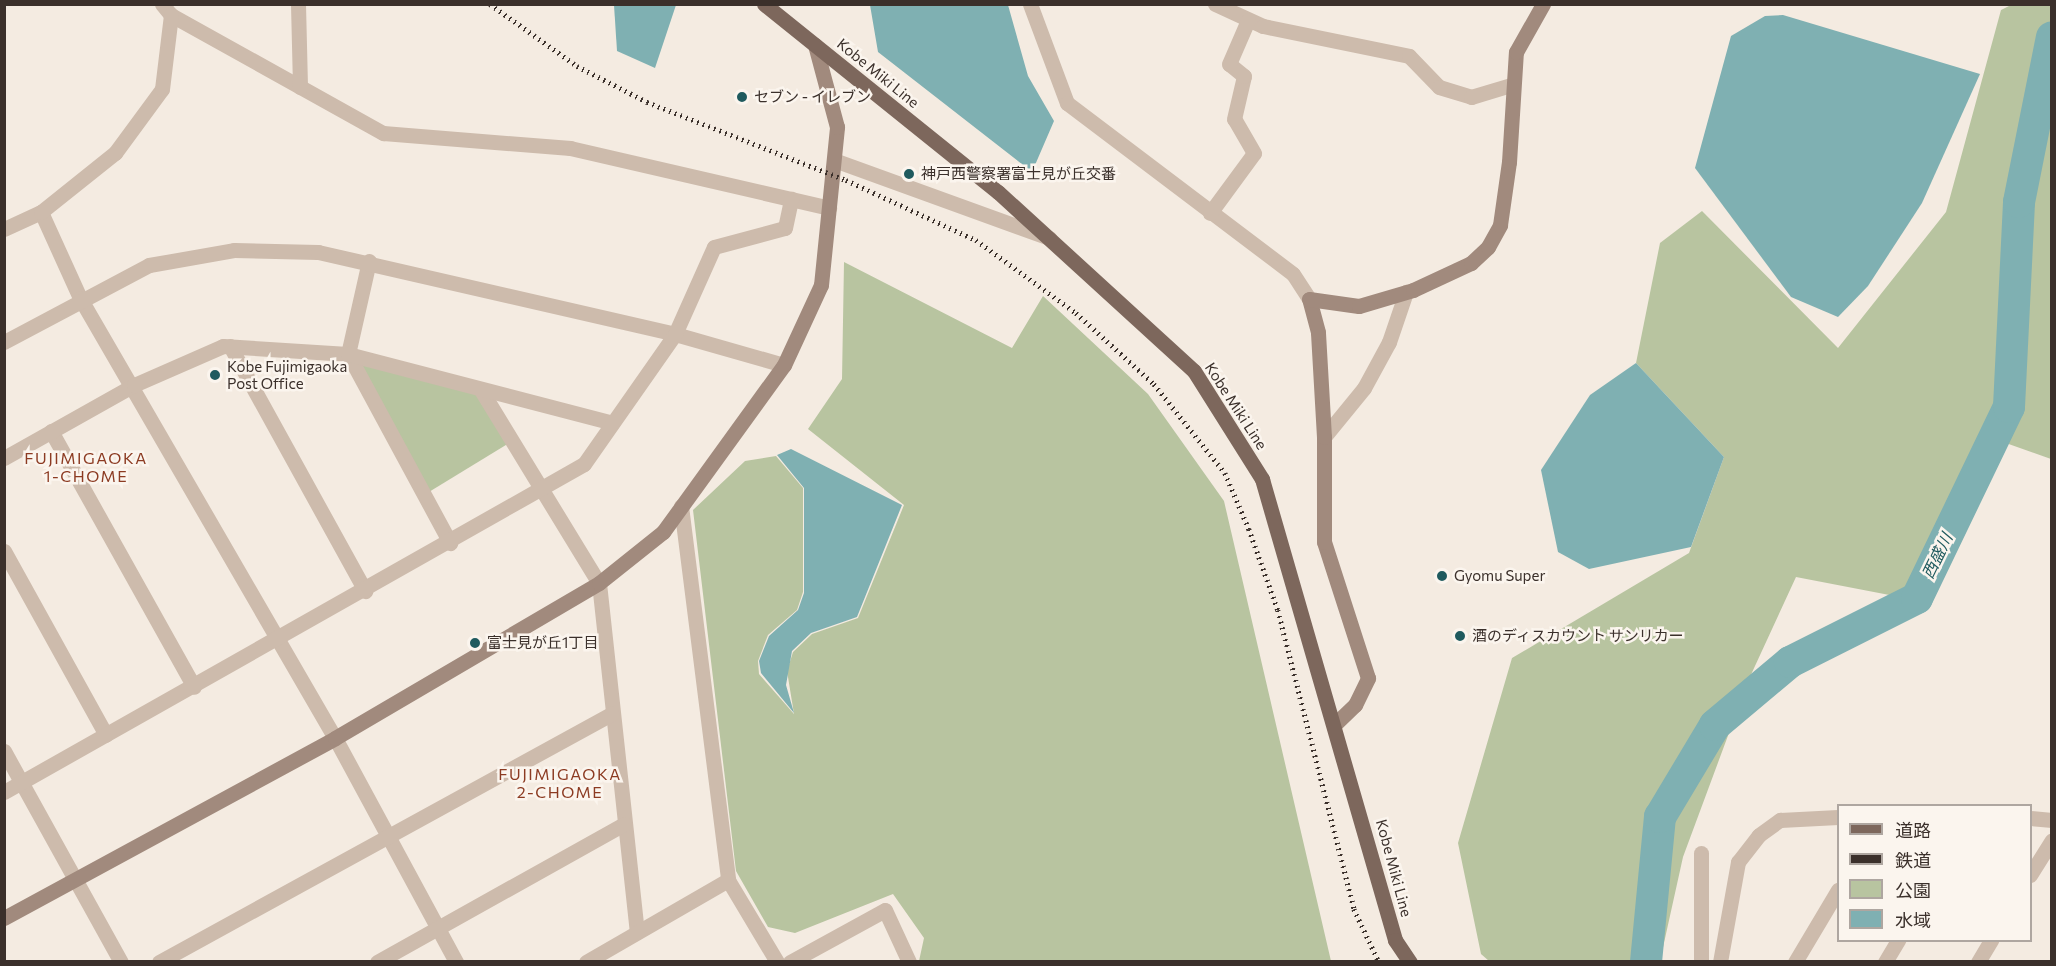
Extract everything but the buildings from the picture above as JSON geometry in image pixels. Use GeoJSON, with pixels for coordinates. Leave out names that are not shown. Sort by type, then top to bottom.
{"type":"FeatureCollection","features":[{"type":"Feature","properties":{"kind":"main road","name":"Kobe Miki Line"},"geometry":{"type":"LineString","coordinates":[[764,4],[1049,238],[1194,371],[1262,479],[1340,720],[1395,940],[1410,962]]}},
{"type":"Feature","properties":{"kind":"street"},"geometry":{"type":"LineString","coordinates":[[298,4],[300,87]]}},
{"type":"Feature","properties":{"kind":"street"},"geometry":{"type":"LineString","coordinates":[[1030,4],[1067,103],[1293,274],[1309,299],[1318,332],[1324,437],[1324,542],[1368,678],[1340,720]]}},
{"type":"Feature","properties":{"kind":"street"},"geometry":{"type":"LineString","coordinates":[[1215,4],[1248,20],[1409,56],[1439,87],[1471,97],[1511,85]]}},
{"type":"Feature","properties":{"kind":"street"},"geometry":{"type":"LineString","coordinates":[[1309,299],[1359,306],[1406,292],[1471,263],[1500,225],[1511,85],[1516,52],[1543,4]]}},
{"type":"Feature","properties":{"kind":"street"},"geometry":{"type":"LineString","coordinates":[[4,229],[41,212],[115,153],[162,89],[167,10],[383,134],[570,148],[829,207]]}},
{"type":"Feature","properties":{"kind":"street"},"geometry":{"type":"LineString","coordinates":[[1210,213],[1254,153],[1234,119],[1244,76],[1229,64],[1248,20]]}},
{"type":"Feature","properties":{"kind":"street"},"geometry":{"type":"LineString","coordinates":[[4,918],[335,738],[599,583],[663,532],[784,364],[821,285],[837,127],[815,45]]}},
{"type":"Feature","properties":{"kind":"street"},"geometry":{"type":"LineString","coordinates":[[834,160],[1049,238]]}},
{"type":"Feature","properties":{"kind":"street"},"geometry":{"type":"LineString","coordinates":[[4,792],[541,492],[584,464],[675,334],[714,247],[785,228],[791,199]]}},
{"type":"Feature","properties":{"kind":"street"},"geometry":{"type":"LineString","coordinates":[[41,212],[80,298],[134,384],[279,639],[456,962]]}},
{"type":"Feature","properties":{"kind":"street"},"geometry":{"type":"LineString","coordinates":[[4,342],[80,298],[149,265],[234,250],[318,252],[369,261],[675,334],[784,364]]}},
{"type":"Feature","properties":{"kind":"street"},"geometry":{"type":"LineString","coordinates":[[369,261],[348,354],[450,543]]}},
{"type":"Feature","properties":{"kind":"street"},"geometry":{"type":"LineString","coordinates":[[1324,437],[1369,379],[1389,342],[1406,292]]}},
{"type":"Feature","properties":{"kind":"street"},"geometry":{"type":"LineString","coordinates":[[4,458],[134,384],[230,346],[348,354],[612,423]]}},
{"type":"Feature","properties":{"kind":"street"},"geometry":{"type":"LineString","coordinates":[[230,346],[365,591]]}},
{"type":"Feature","properties":{"kind":"street"},"geometry":{"type":"LineString","coordinates":[[480,390],[599,583],[611,714],[637,932]]}},
{"type":"Feature","properties":{"kind":"street"},"geometry":{"type":"LineString","coordinates":[[51,431],[194,687]]}},
{"type":"Feature","properties":{"kind":"street"},"geometry":{"type":"LineString","coordinates":[[681,506],[728,880],[777,962]]}},
{"type":"Feature","properties":{"kind":"street"},"geometry":{"type":"LineString","coordinates":[[4,550],[106,735]]}},
{"type":"Feature","properties":{"kind":"street"},"geometry":{"type":"LineString","coordinates":[[159,962],[387,834],[611,714]]}},
{"type":"Feature","properties":{"kind":"street"},"geometry":{"type":"LineString","coordinates":[[4,751],[121,962]]}},
{"type":"Feature","properties":{"kind":"street"},"geometry":{"type":"LineString","coordinates":[[1720,962],[1738,862],[1759,835],[1780,820],[1837,818]]}},
{"type":"Feature","properties":{"kind":"street"},"geometry":{"type":"LineString","coordinates":[[2032,818],[2052,820]]}},
{"type":"Feature","properties":{"kind":"street"},"geometry":{"type":"LineString","coordinates":[[377,962],[624,824]]}},
{"type":"Feature","properties":{"kind":"street"},"geometry":{"type":"LineString","coordinates":[[2032,872],[2052,840]]}},
{"type":"Feature","properties":{"kind":"street"},"geometry":{"type":"LineString","coordinates":[[1701,853],[1701,962]]}},
{"type":"Feature","properties":{"kind":"street"},"geometry":{"type":"LineString","coordinates":[[586,962],[728,880]]}},
{"type":"Feature","properties":{"kind":"street"},"geometry":{"type":"LineString","coordinates":[[1795,962],[1837,893]]}},
{"type":"Feature","properties":{"kind":"street"},"geometry":{"type":"LineString","coordinates":[[790,962],[885,910],[909,962]]}},
{"type":"Feature","properties":{"kind":"street"},"geometry":{"type":"LineString","coordinates":[[1886,962],[1897,942]]}},
{"type":"Feature","properties":{"kind":"street"},"geometry":{"type":"LineString","coordinates":[[1978,962],[1990,942]]}},
{"type":"Feature","properties":{"kind":"green space"},"geometry":{"type":"Polygon","coordinates":[[[2011,5],[2051,5],[2051,459],[2003,442],[1905,598],[1796,577],[1749,679],[1683,857],[1660,961],[1489,961],[1481,954],[1458,843],[1512,658],[1689,553],[1724,457],[1636,363],[1660,243],[1702,211],[1838,348],[1946,212],[2001,10],[2011,5]]]}},
{"type":"Feature","properties":{"kind":"green space"},"geometry":{"type":"Polygon","coordinates":[[[844,262],[1012,348],[1043,296],[1148,394],[1224,501],[1331,961],[919,961],[924,938],[893,894],[795,933],[768,927],[736,871],[693,510],[745,461],[776,456],[803,488],[803,592],[797,610],[768,635],[758,661],[759,674],[794,714],[787,671],[793,652],[812,634],[858,618],[904,505],[808,429],[842,379],[844,262]]]}},
{"type":"Feature","properties":{"kind":"green space"},"geometry":{"type":"Polygon","coordinates":[[[348,354],[481,390],[511,442],[424,495],[348,354]]]}},
{"type":"Feature","properties":{"kind":"water"},"geometry":{"type":"Polygon","coordinates":[[[614,5],[676,5],[655,68],[617,51],[614,5]]]}},
{"type":"Feature","properties":{"kind":"water"},"geometry":{"type":"Polygon","coordinates":[[[870,5],[1008,5],[1028,76],[1054,121],[1032,172],[878,52],[870,5]]]}},
{"type":"Feature","properties":{"kind":"water"},"geometry":{"type":"Polygon","coordinates":[[[1783,15],[1980,74],[1922,203],[1868,286],[1838,317],[1791,297],[1695,168],[1731,36],[1765,16],[1783,15]]]}},
{"type":"Feature","properties":{"kind":"water"},"geometry":{"type":"Polygon","coordinates":[[[1636,363],[1724,457],[1691,547],[1589,569],[1558,552],[1541,470],[1590,395],[1636,363]]]}},
{"type":"Feature","properties":{"kind":"water"},"geometry":{"type":"Polygon","coordinates":[[[791,449],[902,505],[857,617],[811,633],[792,651],[786,685],[794,713],[761,673],[759,661],[769,636],[798,610],[804,593],[804,488],[777,455],[791,449]]]}},
{"type":"Feature","properties":{"kind":"waterway","name":"西盛川"},"geometry":{"type":"LineString","coordinates":[[1646,962],[1660,817],[1715,725],[1790,662],[1917,598],[2009,407],[2019,202],[2052,37]]}},
{"type":"Feature","properties":{"kind":"railway"},"geometry":{"type":"LineString","coordinates":[[490,4],[577,66],[647,102],[846,180],[976,240],[1076,313],[1154,384],[1225,473],[1249,529],[1278,610],[1354,909],[1379,962]]}},
{"type":"Feature","properties":{"kind":"place","name":"セブン - イレブン"},"geometry":{"type":"Point","coordinates":[742,97]}},
{"type":"Feature","properties":{"kind":"place","name":"神戸西警察署富士見が丘交番"},"geometry":{"type":"Point","coordinates":[909,174]}},
{"type":"Feature","properties":{"kind":"place","name":"Kobe Fujimigaoka Post Office"},"geometry":{"type":"Point","coordinates":[215,375]}},
{"type":"Feature","properties":{"kind":"place","name":"Gyomu Super"},"geometry":{"type":"Point","coordinates":[1442,576]}},
{"type":"Feature","properties":{"kind":"place","name":"酒のディスカウント サンリカー"},"geometry":{"type":"Point","coordinates":[1460,636]}},
{"type":"Feature","properties":{"kind":"place","name":"富士見が丘1丁目"},"geometry":{"type":"Point","coordinates":[475,643]}},
{"type":"Feature","properties":{"kind":"district","name":"FUJIMIGAOKA 1-CHOME"},"geometry":{"type":"Point","coordinates":[86,467]}},
{"type":"Feature","properties":{"kind":"district","name":"FUJIMIGAOKA 2-CHOME"},"geometry":{"type":"Point","coordinates":[560,783]}}]}
